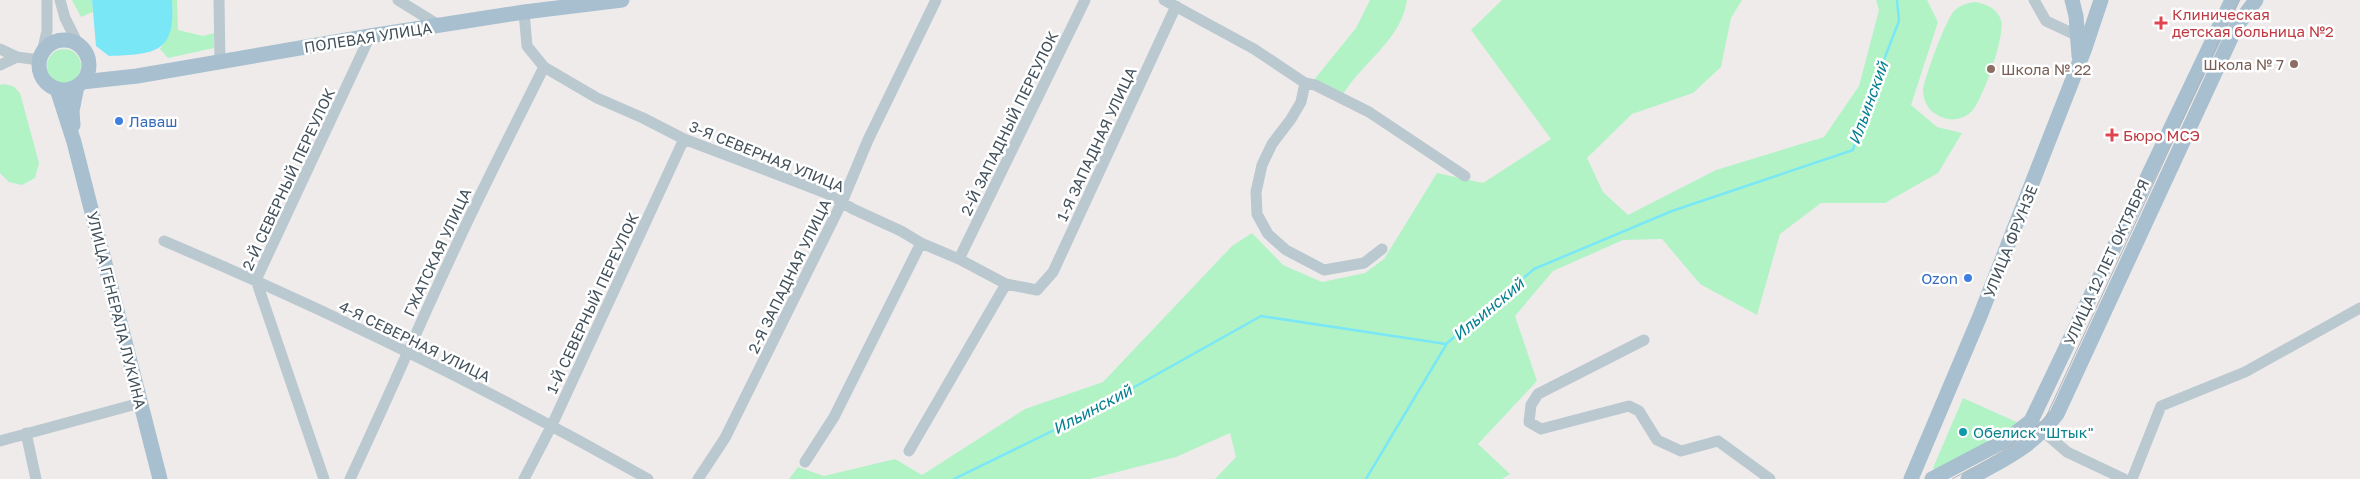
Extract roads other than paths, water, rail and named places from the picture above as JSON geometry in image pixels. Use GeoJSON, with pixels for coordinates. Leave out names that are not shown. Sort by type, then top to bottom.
{"type":"FeatureCollection","features":[{"type":"Feature","properties":{"kind":"main road","name":"ПОЛЕВАЯ УЛИЦА"},"geometry":{"type":"LineString","coordinates":[[80,84],[153,74],[220,61],[524,12],[622,0]]}},
{"type":"Feature","properties":{"kind":"main road"},"geometry":{"type":"LineString","coordinates":[[2072,0],[2080,62]]}},
{"type":"Feature","properties":{"kind":"main road","name":"УЛИЦА 12 ЛЕТ ОКТЯБРЯ"},"geometry":{"type":"LineString","coordinates":[[1932,479],[2008,439],[2031,421],[2232,0]]}},
{"type":"Feature","properties":{"kind":"main road","name":"УЛИЦА 12 ЛЕТ ОКТЯБРЯ"},"geometry":{"type":"LineString","coordinates":[[1968,479],[2018,452],[2044,432],[2058,413],[2236,27],[2256,0]]}},
{"type":"Feature","properties":{"kind":"main road","name":"УЛИЦА ФРУНЗЕ"},"geometry":{"type":"LineString","coordinates":[[1911,479],[1977,324],[2080,62],[2095,2]]}},
{"type":"Feature","properties":{"kind":"main road"},"geometry":{"type":"LineString","coordinates":[[62,40],[78,44],[86,52],[89,64],[87,74],[80,84],[67,90],[57,89],[46,83],[40,72],[41,56],[54,42],[62,40]]}},
{"type":"Feature","properties":{"kind":"main road"},"geometry":{"type":"LineString","coordinates":[[89,64],[115,78]]}},
{"type":"Feature","properties":{"kind":"main road","name":"УЛИЦА ГЕНЕРАЛА ЛУКИНА"},"geometry":{"type":"LineString","coordinates":[[74,142],[72,111],[80,84]]}},
{"type":"Feature","properties":{"kind":"main road","name":"УЛИЦА ГЕНЕРАЛА ЛУКИНА"},"geometry":{"type":"LineString","coordinates":[[57,89],[74,142],[160,479]]}},
{"type":"Feature","properties":{"kind":"street"},"geometry":{"type":"LineString","coordinates":[[0,65],[17,57],[41,56],[47,30],[47,0]]}},
{"type":"Feature","properties":{"kind":"street"},"geometry":{"type":"LineString","coordinates":[[60,0],[65,18],[78,44]]}},
{"type":"Feature","properties":{"kind":"street"},"geometry":{"type":"LineString","coordinates":[[218,0],[220,61]]}},
{"type":"Feature","properties":{"kind":"street","name":"2-Я ЗАПАДНАЯ УЛИЦА"},"geometry":{"type":"LineString","coordinates":[[698,479],[726,438],[842,202],[868,140],[936,0]]}},
{"type":"Feature","properties":{"kind":"street","name":"2-Й ЗАПАДНЫЙ ПЕРЕУЛОК"},"geometry":{"type":"LineString","coordinates":[[959,259],[1085,0]]}},
{"type":"Feature","properties":{"kind":"street"},"geometry":{"type":"LineString","coordinates":[[1164,0],[1254,48],[1305,83],[1315,85],[1369,112],[1465,176]]}},
{"type":"Feature","properties":{"kind":"street"},"geometry":{"type":"LineString","coordinates":[[2034,0],[2046,21],[2078,36]]}},
{"type":"Feature","properties":{"kind":"street"},"geometry":{"type":"LineString","coordinates":[[400,1],[440,26]]}},
{"type":"Feature","properties":{"kind":"street","name":"1-Я ЗАПАДНАЯ УЛИЦА"},"geometry":{"type":"LineString","coordinates":[[1037,290],[1054,272],[1176,6]]}},
{"type":"Feature","properties":{"kind":"street","name":"3-Я СЕВЕРНАЯ УЛИЦА"},"geometry":{"type":"LineString","coordinates":[[524,12],[527,46],[544,67],[597,98],[684,139],[826,193],[921,243],[959,259],[1006,284],[1037,290]]}},
{"type":"Feature","properties":{"kind":"street","name":"2-Й СЕВЕРНЫЙ ПЕРЕУЛОК"},"geometry":{"type":"LineString","coordinates":[[324,479],[256,280],[370,36]]}},
{"type":"Feature","properties":{"kind":"street"},"geometry":{"type":"LineString","coordinates":[[0,49],[17,57]]}},
{"type":"Feature","properties":{"kind":"street","name":"ГЖАТСКАЯ УЛИЦА"},"geometry":{"type":"LineString","coordinates":[[350,479],[472,210],[544,67]]}},
{"type":"Feature","properties":{"kind":"street"},"geometry":{"type":"LineString","coordinates":[[1305,83],[1301,102],[1272,144],[1262,166],[1256,192],[1257,214],[1268,234],[1286,250],[1324,270],[1364,263],[1382,249]]}},
{"type":"Feature","properties":{"kind":"street","name":"1-Й СЕВЕРНЫЙ ПЕРЕУЛОК"},"geometry":{"type":"LineString","coordinates":[[524,479],[552,425],[684,139]]}},
{"type":"Feature","properties":{"kind":"street","name":"4-Я СЕВЕРНАЯ УЛИЦА"},"geometry":{"type":"LineString","coordinates":[[164,241],[256,280],[408,354],[552,425],[648,479]]}},
{"type":"Feature","properties":{"kind":"street"},"geometry":{"type":"LineString","coordinates":[[804,462],[834,417],[921,243]]}},
{"type":"Feature","properties":{"kind":"street"},"geometry":{"type":"LineString","coordinates":[[909,450],[1006,284]]}},
{"type":"Feature","properties":{"kind":"street"},"geometry":{"type":"LineString","coordinates":[[2132,479],[2161,406],[2245,372],[2360,308]]}},
{"type":"Feature","properties":{"kind":"street"},"geometry":{"type":"LineString","coordinates":[[1644,340],[1538,394],[1531,405],[1529,422],[1540,429],[1629,406],[1639,411],[1657,440],[1681,451],[1718,441],[1770,479]]}},
{"type":"Feature","properties":{"kind":"street"},"geometry":{"type":"LineString","coordinates":[[0,441],[140,403]]}},
{"type":"Feature","properties":{"kind":"street"},"geometry":{"type":"LineString","coordinates":[[2031,421],[2067,452],[2124,479]]}},
{"type":"Feature","properties":{"kind":"street"},"geometry":{"type":"LineString","coordinates":[[26,433],[36,479]]}},
{"type":"Feature","properties":{"kind":"water"},"geometry":{"type":"Polygon","coordinates":[[[92,0],[172,0],[172,18],[166,41],[159,48],[150,52],[109,56],[96,46],[92,0]]]}},
{"type":"Feature","properties":{"kind":"waterway","name":"Ильинский"},"geometry":{"type":"LineString","coordinates":[[954,479],[1081,417],[1261,316],[1446,344],[1534,269],[1672,211],[1853,150],[1864,111],[1899,21],[1897,0]]}},
{"type":"Feature","properties":{"kind":"waterway"},"geometry":{"type":"LineString","coordinates":[[1366,479],[1446,345]]}},
{"type":"Feature","properties":{"kind":"tram line"},"geometry":{"type":"LineString","coordinates":[[1952,479],[2014,444],[2046,417],[2231,15],[2240,0]]}},
{"type":"Feature","properties":{"kind":"place","name":"Клиническая детская больница №2"},"geometry":{"type":"Point","coordinates":[2161,23]}},
{"type":"Feature","properties":{"kind":"place","name":"Школа № 7"},"geometry":{"type":"Point","coordinates":[2294,64]}},
{"type":"Feature","properties":{"kind":"place","name":"Школа № 22"},"geometry":{"type":"Point","coordinates":[1991,69]}},
{"type":"Feature","properties":{"kind":"place","name":"Лаваш"},"geometry":{"type":"Point","coordinates":[119,121]}},
{"type":"Feature","properties":{"kind":"place","name":"Бюро МСЭ"},"geometry":{"type":"Point","coordinates":[2112,135]}},
{"type":"Feature","properties":{"kind":"place","name":"Ozon"},"geometry":{"type":"Point","coordinates":[1968,278]}},
{"type":"Feature","properties":{"kind":"place","name":"Обелиск \"Штык\""},"geometry":{"type":"Point","coordinates":[1963,432]}}]}
